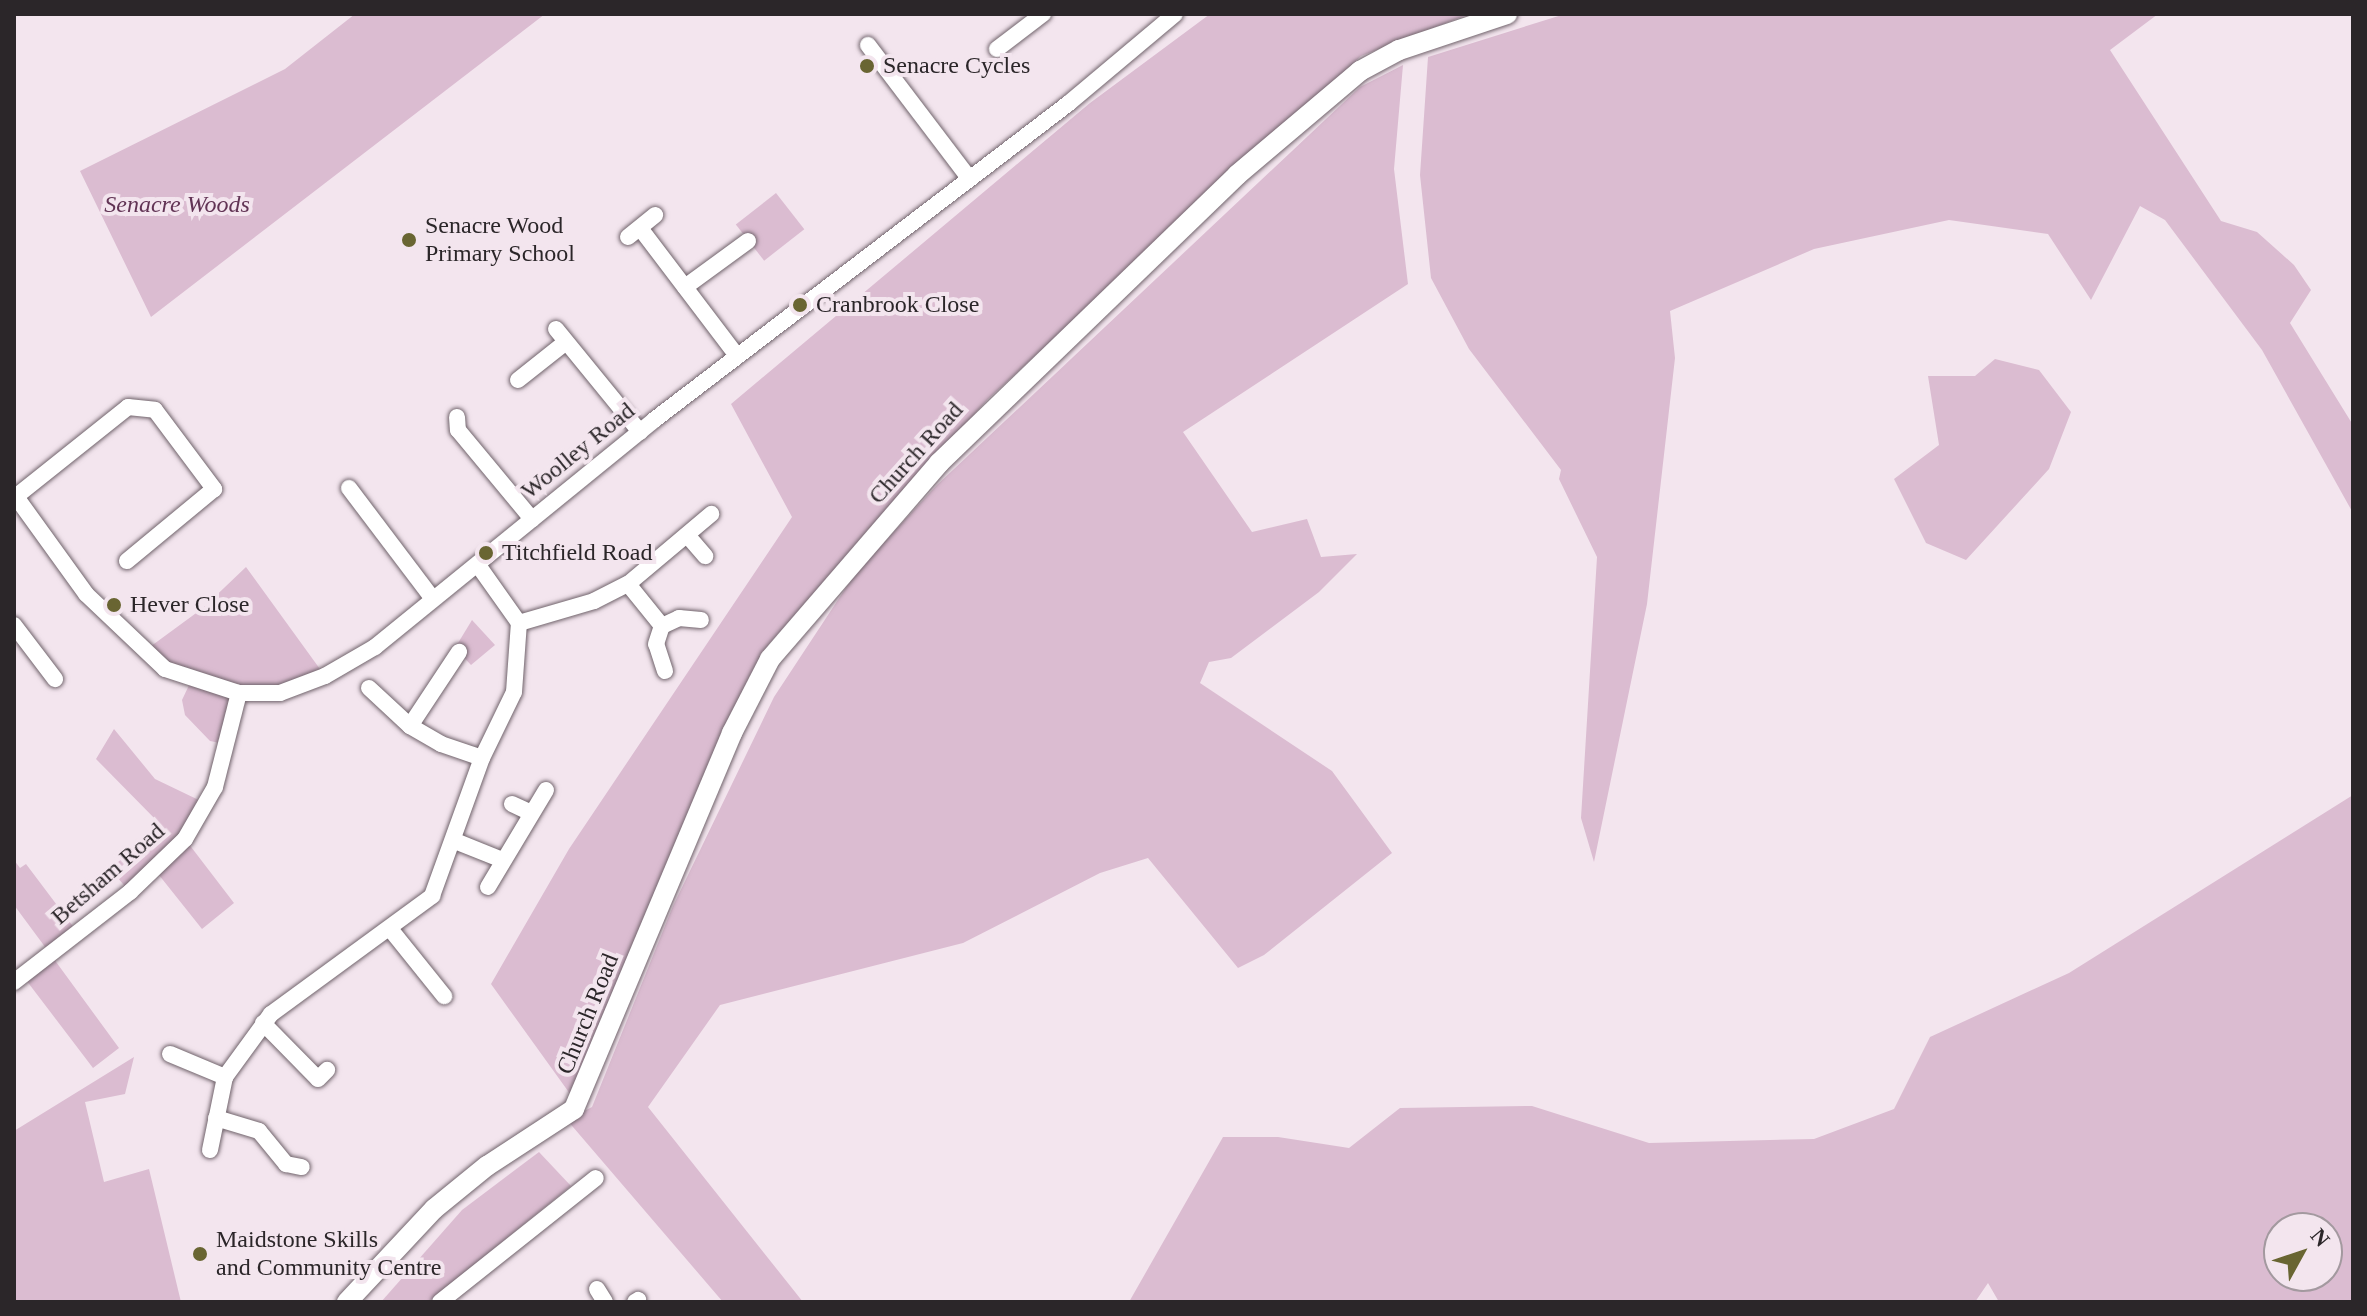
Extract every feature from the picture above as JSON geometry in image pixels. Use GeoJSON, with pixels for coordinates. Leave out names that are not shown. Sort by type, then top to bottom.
{"type":"FeatureCollection","features":[{"type":"Feature","properties":{"kind":"street"},"geometry":{"type":"LineString","coordinates":[[997,49],[1043,14]]}},
{"type":"Feature","properties":{"kind":"street","name":"Church Road"},"geometry":{"type":"LineString","coordinates":[[347,1302],[434,1209],[487,1166],[574,1109],[732,733],[770,659],[939,463],[1237,175],[1360,71],[1399,50],[1507,14]]}},
{"type":"Feature","properties":{"kind":"street","name":"Woolley Road"},"geometry":{"type":"LineString","coordinates":[[15,496],[86,594],[143,652],[191,681],[239,693],[280,693],[325,676],[375,647],[640,432],[969,178],[1166,17]]}},
{"type":"Feature","properties":{"kind":"street"},"geometry":{"type":"LineString","coordinates":[[868,45],[969,178]]}},
{"type":"Feature","properties":{"kind":"street"},"geometry":{"type":"LineString","coordinates":[[655,215],[634,233],[685,287],[737,356]]}},
{"type":"Feature","properties":{"kind":"street"},"geometry":{"type":"LineString","coordinates":[[685,287],[748,241]]}},
{"type":"Feature","properties":{"kind":"street"},"geometry":{"type":"LineString","coordinates":[[518,380],[561,336],[640,432]]}},
{"type":"Feature","properties":{"kind":"street"},"geometry":{"type":"LineString","coordinates":[[15,496],[128,407],[155,410],[214,489],[127,561]]}},
{"type":"Feature","properties":{"kind":"street"},"geometry":{"type":"LineString","coordinates":[[457,417],[458,430],[532,519]]}},
{"type":"Feature","properties":{"kind":"street"},"geometry":{"type":"LineString","coordinates":[[349,488],[433,599]]}},
{"type":"Feature","properties":{"kind":"street"},"geometry":{"type":"LineString","coordinates":[[519,623],[594,601],[628,584],[711,514]]}},
{"type":"Feature","properties":{"kind":"street"},"geometry":{"type":"LineString","coordinates":[[687,535],[705,556]]}},
{"type":"Feature","properties":{"kind":"street"},"geometry":{"type":"LineString","coordinates":[[210,1150],[225,1077],[263,1023],[391,930],[432,896],[455,841],[482,758],[514,692],[519,623],[478,565]]}},
{"type":"Feature","properties":{"kind":"street"},"geometry":{"type":"LineString","coordinates":[[628,584],[662,626]]}},
{"type":"Feature","properties":{"kind":"street"},"geometry":{"type":"LineString","coordinates":[[665,671],[656,644],[662,626],[679,618],[701,620]]}},
{"type":"Feature","properties":{"kind":"street"},"geometry":{"type":"LineString","coordinates":[[14,625],[55,679]]}},
{"type":"Feature","properties":{"kind":"street"},"geometry":{"type":"LineString","coordinates":[[410,726],[459,652]]}},
{"type":"Feature","properties":{"kind":"street"},"geometry":{"type":"LineString","coordinates":[[369,688],[410,726],[441,744],[482,758]]}},
{"type":"Feature","properties":{"kind":"street","name":"Betsham Road"},"geometry":{"type":"LineString","coordinates":[[14,982],[130,892],[185,839],[215,787],[239,693]]}},
{"type":"Feature","properties":{"kind":"street"},"geometry":{"type":"LineString","coordinates":[[488,887],[500,859],[546,790]]}},
{"type":"Feature","properties":{"kind":"street"},"geometry":{"type":"LineString","coordinates":[[512,804],[531,813]]}},
{"type":"Feature","properties":{"kind":"street"},"geometry":{"type":"LineString","coordinates":[[455,841],[500,859]]}},
{"type":"Feature","properties":{"kind":"street"},"geometry":{"type":"LineString","coordinates":[[391,930],[444,996]]}},
{"type":"Feature","properties":{"kind":"street"},"geometry":{"type":"LineString","coordinates":[[263,1023],[318,1079],[327,1070]]}},
{"type":"Feature","properties":{"kind":"street"},"geometry":{"type":"LineString","coordinates":[[170,1054],[225,1077]]}},
{"type":"Feature","properties":{"kind":"street"},"geometry":{"type":"LineString","coordinates":[[216,1118],[259,1131],[286,1164],[302,1167]]}},
{"type":"Feature","properties":{"kind":"street"},"geometry":{"type":"LineString","coordinates":[[441,1302],[596,1178]]}},
{"type":"Feature","properties":{"kind":"green space","name":"Senacre Woods"},"geometry":{"type":"Polygon","coordinates":[[[355,14],[545,14],[151,317],[80,171],[285,69],[355,14]]]}},
{"type":"Feature","properties":{"kind":"green space"},"geometry":{"type":"Polygon","coordinates":[[[1210,14],[1469,14],[1361,56],[988,399],[769,644],[573,1098],[491,984],[569,849],[792,517],[731,404],[1090,103],[1210,14]]]}},
{"type":"Feature","properties":{"kind":"green space"},"geometry":{"type":"Polygon","coordinates":[[[1565,14],[2158,14],[2110,50],[2221,221],[2257,232],[2294,265],[2311,290],[2290,323],[2353,425],[2353,513],[2262,350],[2165,220],[2140,206],[2091,300],[2048,234],[1949,220],[1814,249],[1670,311],[1675,358],[1647,604],[1594,862],[1581,818],[1597,557],[1559,479],[1561,470],[1469,349],[1431,278],[1420,175],[1428,57],[1565,14]]]}},
{"type":"Feature","properties":{"kind":"green space"},"geometry":{"type":"Polygon","coordinates":[[[1403,65],[1394,169],[1408,284],[1183,432],[1252,532],[1307,519],[1321,557],[1357,554],[1319,592],[1231,658],[1209,662],[1200,683],[1332,771],[1392,853],[1264,955],[1238,968],[1148,858],[1100,873],[963,943],[720,1005],[648,1107],[803,1302],[723,1302],[567,1120],[592,1107],[673,906],[774,697],[855,574],[937,485],[1360,87],[1403,65]]]}},
{"type":"Feature","properties":{"kind":"green space"},"geometry":{"type":"Polygon","coordinates":[[[776,193],[804,229],[764,261],[736,224],[776,193]]]}},
{"type":"Feature","properties":{"kind":"green space"},"geometry":{"type":"Polygon","coordinates":[[[1995,359],[2039,370],[2071,412],[2049,469],[1966,560],[1926,543],[1894,479],[1939,445],[1928,376],[1975,376],[1995,359]]]}},
{"type":"Feature","properties":{"kind":"green space"},"geometry":{"type":"Polygon","coordinates":[[[246,567],[325,676],[301,686],[239,693],[225,744],[210,741],[185,715],[182,700],[191,681],[143,652],[203,608],[246,567]]]}},
{"type":"Feature","properties":{"kind":"green space"},"geometry":{"type":"Polygon","coordinates":[[[472,620],[495,645],[471,665],[455,648],[472,620]]]}},
{"type":"Feature","properties":{"kind":"green space"},"geometry":{"type":"Polygon","coordinates":[[[114,729],[155,779],[207,804],[185,839],[234,903],[202,929],[155,870],[130,892],[110,869],[161,825],[96,759],[114,729]]]}},
{"type":"Feature","properties":{"kind":"green space"},"geometry":{"type":"Polygon","coordinates":[[[2353,795],[2353,1302],[1999,1302],[1988,1283],[1975,1302],[1129,1302],[1223,1137],[1278,1137],[1349,1148],[1400,1108],[1532,1106],[1649,1143],[1814,1139],[1894,1109],[1930,1037],[2069,973],[2353,795]]]}},
{"type":"Feature","properties":{"kind":"green space"},"geometry":{"type":"Polygon","coordinates":[[[14,860],[20,868],[26,864],[78,933],[51,955],[14,905],[14,860]]]}},
{"type":"Feature","properties":{"kind":"green space"},"geometry":{"type":"Polygon","coordinates":[[[51,955],[119,1048],[93,1068],[23,976],[51,955]]]}},
{"type":"Feature","properties":{"kind":"green space"},"geometry":{"type":"Polygon","coordinates":[[[134,1057],[125,1094],[85,1102],[104,1182],[149,1169],[181,1302],[14,1302],[14,1131],[134,1057]]]}},
{"type":"Feature","properties":{"kind":"green space"},"geometry":{"type":"Polygon","coordinates":[[[539,1152],[571,1186],[428,1302],[381,1302],[462,1210],[539,1152]]]}},
{"type":"Feature","properties":{"kind":"place","name":"Senacre Cycles"},"geometry":{"type":"Point","coordinates":[867,66]}},
{"type":"Feature","properties":{"kind":"place","name":"Senacre Wood Primary School"},"geometry":{"type":"Point","coordinates":[409,240]}},
{"type":"Feature","properties":{"kind":"place","name":"Cranbrook Close"},"geometry":{"type":"Point","coordinates":[800,305]}},
{"type":"Feature","properties":{"kind":"place","name":"Titchfield Road"},"geometry":{"type":"Point","coordinates":[486,553]}},
{"type":"Feature","properties":{"kind":"place","name":"Hever Close"},"geometry":{"type":"Point","coordinates":[114,605]}},
{"type":"Feature","properties":{"kind":"place","name":"Maidstone Skills and Community Centre"},"geometry":{"type":"Point","coordinates":[200,1254]}}]}
